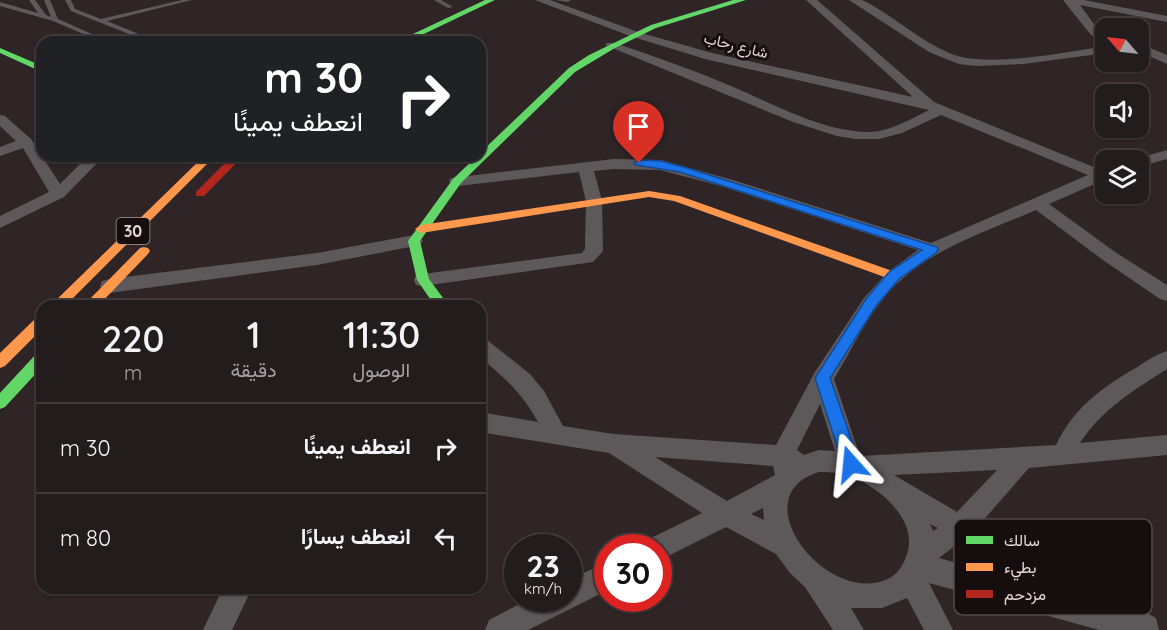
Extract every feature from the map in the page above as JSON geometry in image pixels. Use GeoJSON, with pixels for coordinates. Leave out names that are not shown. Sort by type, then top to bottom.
{"type":"FeatureCollection","features":[{"type":"Feature","properties":{"kind":"street"},"geometry":{"type":"LineString","coordinates":[[401,36],[450,7],[468,0]]}},
{"type":"Feature","properties":{"kind":"street"},"geometry":{"type":"LineString","coordinates":[[404,36],[491,0]]}},
{"type":"Feature","properties":{"kind":"street","name":"شارع رحاب"},"geometry":{"type":"LineString","coordinates":[[540,0],[634,34],[744,65],[933,108]]}},
{"type":"Feature","properties":{"kind":"street"},"geometry":{"type":"LineString","coordinates":[[486,153],[572,70],[611,45],[664,22],[742,0]]}},
{"type":"Feature","properties":{"kind":"street"},"geometry":{"type":"LineString","coordinates":[[811,0],[933,108],[1095,171]]}},
{"type":"Feature","properties":{"kind":"street"},"geometry":{"type":"LineString","coordinates":[[854,0],[880,12],[944,55],[961,60],[1010,60],[1095,50]]}},
{"type":"Feature","properties":{"kind":"street"},"geometry":{"type":"LineString","coordinates":[[1070,0],[1167,19]]}},
{"type":"Feature","properties":{"kind":"street"},"geometry":{"type":"LineString","coordinates":[[1070,0],[1095,33]]}},
{"type":"Feature","properties":{"kind":"street"},"geometry":{"type":"LineString","coordinates":[[0,36],[36,51]]}},
{"type":"Feature","properties":{"kind":"street"},"geometry":{"type":"LineString","coordinates":[[611,45],[679,69],[776,110],[852,135],[880,135],[902,129],[933,108]]}},
{"type":"Feature","properties":{"kind":"street"},"geometry":{"type":"LineString","coordinates":[[0,50],[36,66]]}},
{"type":"Feature","properties":{"kind":"street"},"geometry":{"type":"LineString","coordinates":[[1149,51],[1167,60]]}},
{"type":"Feature","properties":{"kind":"street"},"geometry":{"type":"LineString","coordinates":[[0,119],[26,142],[36,159]]}},
{"type":"Feature","properties":{"kind":"street"},"geometry":{"type":"LineString","coordinates":[[0,152],[26,142]]}},
{"type":"Feature","properties":{"kind":"street"},"geometry":{"type":"LineString","coordinates":[[1149,160],[1167,154]]}},
{"type":"Feature","properties":{"kind":"street"},"geometry":{"type":"LineString","coordinates":[[38,162],[58,195]]}},
{"type":"Feature","properties":{"kind":"street"},"geometry":{"type":"LineString","coordinates":[[0,223],[58,195],[91,162]]}},
{"type":"Feature","properties":{"kind":"street","name":"30"},"geometry":{"type":"LineString","coordinates":[[63,300],[204,162]]}},
{"type":"Feature","properties":{"kind":"street"},"geometry":{"type":"LineString","coordinates":[[190,205],[232,162]]}},
{"type":"Feature","properties":{"kind":"street"},"geometry":{"type":"LineString","coordinates":[[438,300],[423,280],[418,235],[457,181],[477,162]]}},
{"type":"Feature","properties":{"kind":"street"},"geometry":{"type":"LineString","coordinates":[[457,181],[585,167],[639,163],[661,165],[932,249]]}},
{"type":"Feature","properties":{"kind":"street"},"geometry":{"type":"LineString","coordinates":[[423,280],[587,258],[594,251],[594,201],[585,167]]}},
{"type":"Feature","properties":{"kind":"street"},"geometry":{"type":"LineString","coordinates":[[954,532],[892,591],[867,596],[839,591],[813,576],[800,565],[785,545],[775,513],[777,494],[823,378],[871,303],[894,276],[932,249],[1095,177]]}},
{"type":"Feature","properties":{"kind":"street"},"geometry":{"type":"LineString","coordinates":[[109,286],[317,259],[418,235],[594,201],[649,194],[663,195],[894,276]]}},
{"type":"Feature","properties":{"kind":"street"},"geometry":{"type":"LineString","coordinates":[[1036,202],[1109,256],[1167,294]]}},
{"type":"Feature","properties":{"kind":"street","name":"30"},"geometry":{"type":"LineString","coordinates":[[96,300],[157,237]]}},
{"type":"Feature","properties":{"kind":"street"},"geometry":{"type":"LineString","coordinates":[[0,362],[36,327]]}},
{"type":"Feature","properties":{"kind":"street"},"geometry":{"type":"LineString","coordinates":[[486,350],[522,380],[536,397],[557,436]]}},
{"type":"Feature","properties":{"kind":"street"},"geometry":{"type":"LineString","coordinates":[[1063,454],[1070,435],[1095,406],[1167,359]]}},
{"type":"Feature","properties":{"kind":"street"},"geometry":{"type":"LineString","coordinates":[[0,403],[36,368]]}},
{"type":"Feature","properties":{"kind":"street"},"geometry":{"type":"LineString","coordinates":[[823,378],[855,465],[875,474],[890,486],[954,523]]}},
{"type":"Feature","properties":{"kind":"street"},"geometry":{"type":"LineString","coordinates":[[486,423],[784,473]]}},
{"type":"Feature","properties":{"kind":"street"},"geometry":{"type":"LineString","coordinates":[[613,444],[726,514],[785,545]]}},
{"type":"Feature","properties":{"kind":"street"},"geometry":{"type":"LineString","coordinates":[[672,541],[726,514],[784,473],[812,463],[827,461],[855,465],[1023,458],[1167,445]]}},
{"type":"Feature","properties":{"kind":"street"},"geometry":{"type":"LineString","coordinates":[[967,519],[1023,458]]}},
{"type":"Feature","properties":{"kind":"street"},"geometry":{"type":"LineString","coordinates":[[890,486],[903,500],[917,523],[921,540],[916,566],[939,630]]}},
{"type":"Feature","properties":{"kind":"street"},"geometry":{"type":"LineString","coordinates":[[916,566],[954,576]]}},
{"type":"Feature","properties":{"kind":"street"},"geometry":{"type":"LineString","coordinates":[[813,576],[850,630]]}},
{"type":"Feature","properties":{"kind":"street"},"geometry":{"type":"LineString","coordinates":[[217,630],[235,594]]}},
{"type":"Feature","properties":{"kind":"street"},"geometry":{"type":"LineString","coordinates":[[499,630],[534,612]]}},
{"type":"Feature","properties":{"kind":"street"},"geometry":{"type":"LineString","coordinates":[[1097,615],[1149,629]]}},
{"type":"Feature","properties":{"kind":"street"},"geometry":{"type":"LineString","coordinates":[[1123,615],[1149,629]]}},
{"type":"Feature","properties":{"kind":"lane"},"geometry":{"type":"LineString","coordinates":[[32,0],[43,16]]}},
{"type":"Feature","properties":{"kind":"lane"},"geometry":{"type":"LineString","coordinates":[[47,0],[55,20]]}},
{"type":"Feature","properties":{"kind":"lane"},"geometry":{"type":"LineString","coordinates":[[68,0],[73,10],[139,36]]}},
{"type":"Feature","properties":{"kind":"lane"},"geometry":{"type":"LineString","coordinates":[[99,21],[189,0]]}},
{"type":"Feature","properties":{"kind":"lane"},"geometry":{"type":"LineString","coordinates":[[437,0],[450,7]]}},
{"type":"Feature","properties":{"kind":"lane"},"geometry":{"type":"LineString","coordinates":[[559,0],[568,0]]}},
{"type":"Feature","properties":{"kind":"lane"},"geometry":{"type":"LineString","coordinates":[[0,4],[55,20],[93,36]]}},
{"type":"Feature","properties":{"kind":"traffic: fast"},"geometry":{"type":"LineString","coordinates":[[413,36],[491,0]]}},
{"type":"Feature","properties":{"kind":"traffic: fast"},"geometry":{"type":"LineString","coordinates":[[486,153],[572,70],[592,57],[633,36],[675,19],[742,0]]}},
{"type":"Feature","properties":{"kind":"traffic: fast"},"geometry":{"type":"LineString","coordinates":[[0,50],[36,66]]}},
{"type":"Feature","properties":{"kind":"traffic: fast"},"geometry":{"type":"LineString","coordinates":[[438,300],[423,280],[414,241],[457,181],[477,162]]}},
{"type":"Feature","properties":{"kind":"traffic: fast"},"geometry":{"type":"LineString","coordinates":[[0,403],[36,364]]}},
{"type":"Feature","properties":{"kind":"traffic: slow"},"geometry":{"type":"LineString","coordinates":[[63,300],[204,162]]}},
{"type":"Feature","properties":{"kind":"traffic: slow"},"geometry":{"type":"LineString","coordinates":[[421,229],[649,194],[676,198],[894,276]]}},
{"type":"Feature","properties":{"kind":"traffic: slow"},"geometry":{"type":"LineString","coordinates":[[96,300],[144,251]]}},
{"type":"Feature","properties":{"kind":"traffic: slow"},"geometry":{"type":"LineString","coordinates":[[0,362],[36,327]]}},
{"type":"Feature","properties":{"kind":"traffic: jam"},"geometry":{"type":"LineString","coordinates":[[200,194],[232,162]]}},
{"type":"Feature","properties":{"kind":"route"},"geometry":{"type":"LineString","coordinates":[[639,163],[683,170],[932,249],[894,276],[871,303],[823,378],[851,464]]}}]}
